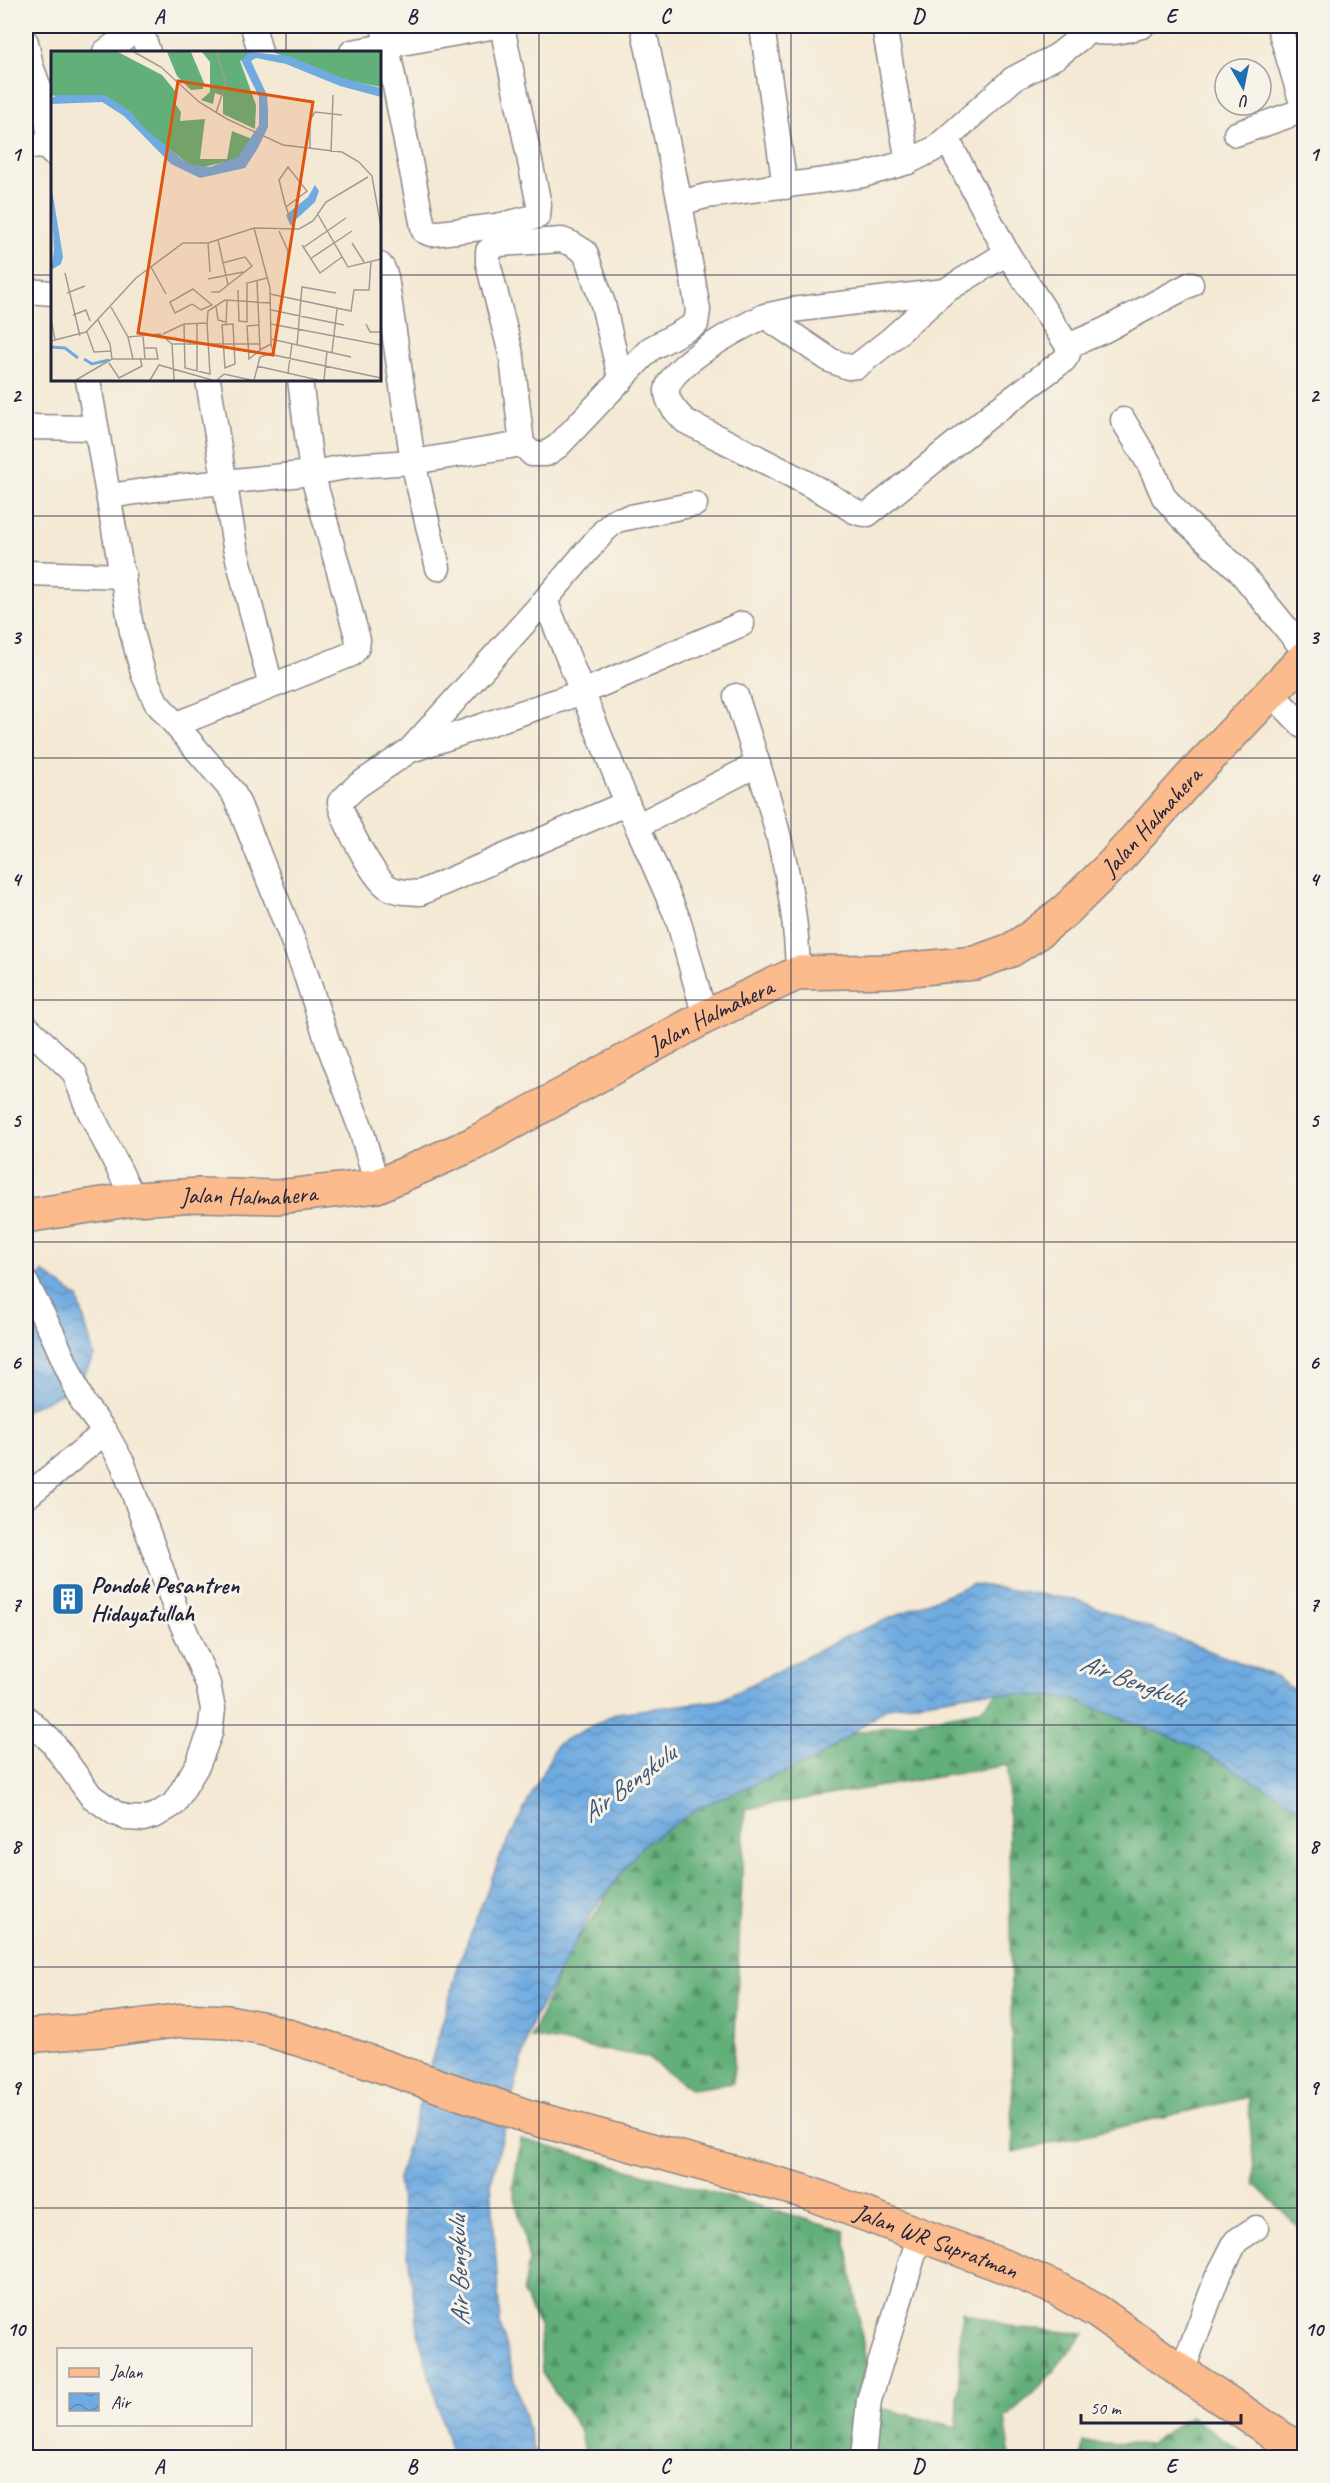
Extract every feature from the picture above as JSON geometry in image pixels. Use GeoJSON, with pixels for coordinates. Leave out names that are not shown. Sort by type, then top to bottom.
{"type":"FeatureCollection","features":[{"type":"Feature","properties":{"kind":"main road","name":"Jalan Halmahera"},"geometry":{"type":"LineString","coordinates":[[26,1216],[134,1199],[199,1194],[277,1197],[377,1186],[473,1144],[705,1017],[798,974],[889,971],[975,963],[1011,950],[1066,910],[1114,863],[1305,658]]}},
{"type":"Feature","properties":{"kind":"main road","name":"Jalan WR Supratman"},"geometry":{"type":"LineString","coordinates":[[26,2036],[113,2029],[183,2020],[228,2022],[265,2029],[347,2054],[529,2117],[802,2192],[1055,2288],[1098,2312],[1182,2372],[1305,2453]]}},
{"type":"Feature","properties":{"kind":"street"},"geometry":{"type":"LineString","coordinates":[[106,51],[140,26],[148,51]]}},
{"type":"Feature","properties":{"kind":"street"},"geometry":{"type":"LineString","coordinates":[[253,26],[260,51]]}},
{"type":"Feature","properties":{"kind":"street"},"geometry":{"type":"LineString","coordinates":[[354,51],[385,36],[496,26]]}},
{"type":"Feature","properties":{"kind":"street"},"geometry":{"type":"LineString","coordinates":[[502,26],[539,205],[538,216],[498,235],[488,251],[488,263],[513,358],[522,444],[532,454],[546,454],[552,450],[650,349],[696,324]]}},
{"type":"Feature","properties":{"kind":"street"},"geometry":{"type":"LineString","coordinates":[[643,26],[680,202],[698,310],[696,324],[706,349]]}},
{"type":"Feature","properties":{"kind":"street"},"geometry":{"type":"LineString","coordinates":[[762,26],[785,187]]}},
{"type":"Feature","properties":{"kind":"street"},"geometry":{"type":"LineString","coordinates":[[884,26],[908,162]]}},
{"type":"Feature","properties":{"kind":"street"},"geometry":{"type":"LineString","coordinates":[[680,202],[706,196],[863,175],[908,162],[936,148],[1013,79],[1057,57],[1085,28],[1121,32],[1142,26]]}},
{"type":"Feature","properties":{"kind":"street"},"geometry":{"type":"LineString","coordinates":[[1236,134],[1304,110],[1279,26]]}},
{"type":"Feature","properties":{"kind":"street"},"geometry":{"type":"LineString","coordinates":[[385,36],[424,231],[431,234],[498,235],[562,240],[585,252],[603,304],[621,381]]}},
{"type":"Feature","properties":{"kind":"street"},"geometry":{"type":"LineString","coordinates":[[26,42],[31,66],[46,97],[51,139]]}},
{"type":"Feature","properties":{"kind":"street"},"geometry":{"type":"LineString","coordinates":[[945,291],[792,310],[765,316],[734,329],[693,358],[667,388],[674,411],[685,421],[788,473],[860,515],[868,514],[879,508],[943,453],[1064,360],[1068,354],[1068,346],[1007,253],[947,139]]}},
{"type":"Feature","properties":{"kind":"street"},"geometry":{"type":"LineString","coordinates":[[26,146],[51,147]]}},
{"type":"Feature","properties":{"kind":"street"},"geometry":{"type":"LineString","coordinates":[[765,316],[830,360],[848,367],[856,366],[890,340],[945,291],[1007,253]]}},
{"type":"Feature","properties":{"kind":"street"},"geometry":{"type":"LineString","coordinates":[[381,266],[386,277],[413,462],[438,568]]}},
{"type":"Feature","properties":{"kind":"street"},"geometry":{"type":"LineString","coordinates":[[1068,346],[1105,330],[1191,284]]}},
{"type":"Feature","properties":{"kind":"street"},"geometry":{"type":"LineString","coordinates":[[26,291],[51,293]]}},
{"type":"Feature","properties":{"kind":"street"},"geometry":{"type":"LineString","coordinates":[[88,381],[132,632],[143,673],[156,702],[233,792],[239,805],[303,966],[328,1043],[361,1129],[377,1186]]}},
{"type":"Feature","properties":{"kind":"street"},"geometry":{"type":"LineString","coordinates":[[208,381],[235,547],[271,686]]}},
{"type":"Feature","properties":{"kind":"street"},"geometry":{"type":"LineString","coordinates":[[177,724],[352,654],[357,647],[358,640],[312,473],[300,381]]}},
{"type":"Feature","properties":{"kind":"street"},"geometry":{"type":"LineString","coordinates":[[1123,420],[1150,465],[1164,496],[1182,518],[1238,569],[1305,650]]}},
{"type":"Feature","properties":{"kind":"street"},"geometry":{"type":"LineString","coordinates":[[26,427],[96,428]]}},
{"type":"Feature","properties":{"kind":"street"},"geometry":{"type":"LineString","coordinates":[[110,496],[312,473],[351,466],[413,462],[522,444]]}},
{"type":"Feature","properties":{"kind":"street"},"geometry":{"type":"LineString","coordinates":[[627,803],[420,893],[398,892],[385,886],[345,821],[340,802],[357,786],[410,750],[545,600],[604,530],[616,520],[695,504]]}},
{"type":"Feature","properties":{"kind":"street"},"geometry":{"type":"LineString","coordinates":[[26,573],[124,576]]}},
{"type":"Feature","properties":{"kind":"street"},"geometry":{"type":"LineString","coordinates":[[545,600],[627,803],[678,919],[705,1017]]}},
{"type":"Feature","properties":{"kind":"street"},"geometry":{"type":"LineString","coordinates":[[410,750],[584,692],[742,624]]}},
{"type":"Feature","properties":{"kind":"street"},"geometry":{"type":"LineString","coordinates":[[1271,693],[1305,727]]}},
{"type":"Feature","properties":{"kind":"street"},"geometry":{"type":"LineString","coordinates":[[735,696],[782,844],[797,930],[798,974]]}},
{"type":"Feature","properties":{"kind":"street"},"geometry":{"type":"LineString","coordinates":[[637,826],[758,764]]}},
{"type":"Feature","properties":{"kind":"street"},"geometry":{"type":"LineString","coordinates":[[26,1026],[74,1072],[87,1106],[134,1199]]}},
{"type":"Feature","properties":{"kind":"street"},"geometry":{"type":"LineString","coordinates":[[26,1283],[52,1332],[83,1403],[105,1432],[123,1464],[176,1610],[208,1684],[213,1709],[210,1733],[198,1764],[174,1804],[156,1815],[143,1819],[127,1818],[115,1813],[92,1796],[52,1742],[26,1718]]}},
{"type":"Feature","properties":{"kind":"street"},"geometry":{"type":"LineString","coordinates":[[26,1497],[105,1432]]}},
{"type":"Feature","properties":{"kind":"street"},"geometry":{"type":"LineString","coordinates":[[1182,2372],[1217,2278],[1236,2241],[1256,2228]]}},
{"type":"Feature","properties":{"kind":"street"},"geometry":{"type":"LineString","coordinates":[[863,2457],[869,2400],[920,2235]]}},
{"type":"Feature","properties":{"kind":"green space"},"geometry":{"type":"Polygon","coordinates":[[[1032,1662],[1304,1775],[1304,2232],[1255,2184],[1248,2097],[1013,2152],[1008,1765],[745,1809],[733,2083],[691,2089],[646,2057],[531,2037],[569,1951],[603,1903],[634,1826],[836,1736],[979,1710],[1032,1662]]]}},
{"type":"Feature","properties":{"kind":"green space"},"geometry":{"type":"Polygon","coordinates":[[[521,2139],[845,2230],[873,2406],[957,2427],[962,2311],[1019,2329],[1084,2333],[1042,2385],[1005,2418],[1011,2457],[585,2457],[579,2429],[542,2373],[540,2328],[523,2293],[529,2261],[513,2187],[521,2139]]]}},
{"type":"Feature","properties":{"kind":"green space"},"geometry":{"type":"Polygon","coordinates":[[[1190,2416],[1249,2457],[1081,2457],[1083,2442],[1148,2445],[1190,2416]]]}},
{"type":"Feature","properties":{"kind":"water"},"geometry":{"type":"Polygon","coordinates":[[[43,1272],[78,1298],[94,1356],[77,1387],[26,1410],[26,1290],[43,1272]]]}},
{"type":"Feature","properties":{"kind":"water","name":"Air Bengkulu"},"geometry":{"type":"Polygon","coordinates":[[[972,1584],[1077,1600],[1272,1675],[1304,1696],[1304,1810],[1193,1746],[1069,1698],[981,1692],[888,1707],[816,1759],[702,1806],[642,1846],[590,1915],[531,2024],[491,2182],[500,2324],[533,2448],[540,2457],[452,2457],[419,2337],[398,2179],[459,1964],[500,1857],[557,1744],[617,1713],[721,1700],[847,1636],[972,1584]]]}},
{"type":"Feature","properties":{"kind":"place","name":"Pondok Pesantren Hidayatullah"},"geometry":{"type":"Point","coordinates":[68,1599]}}]}
